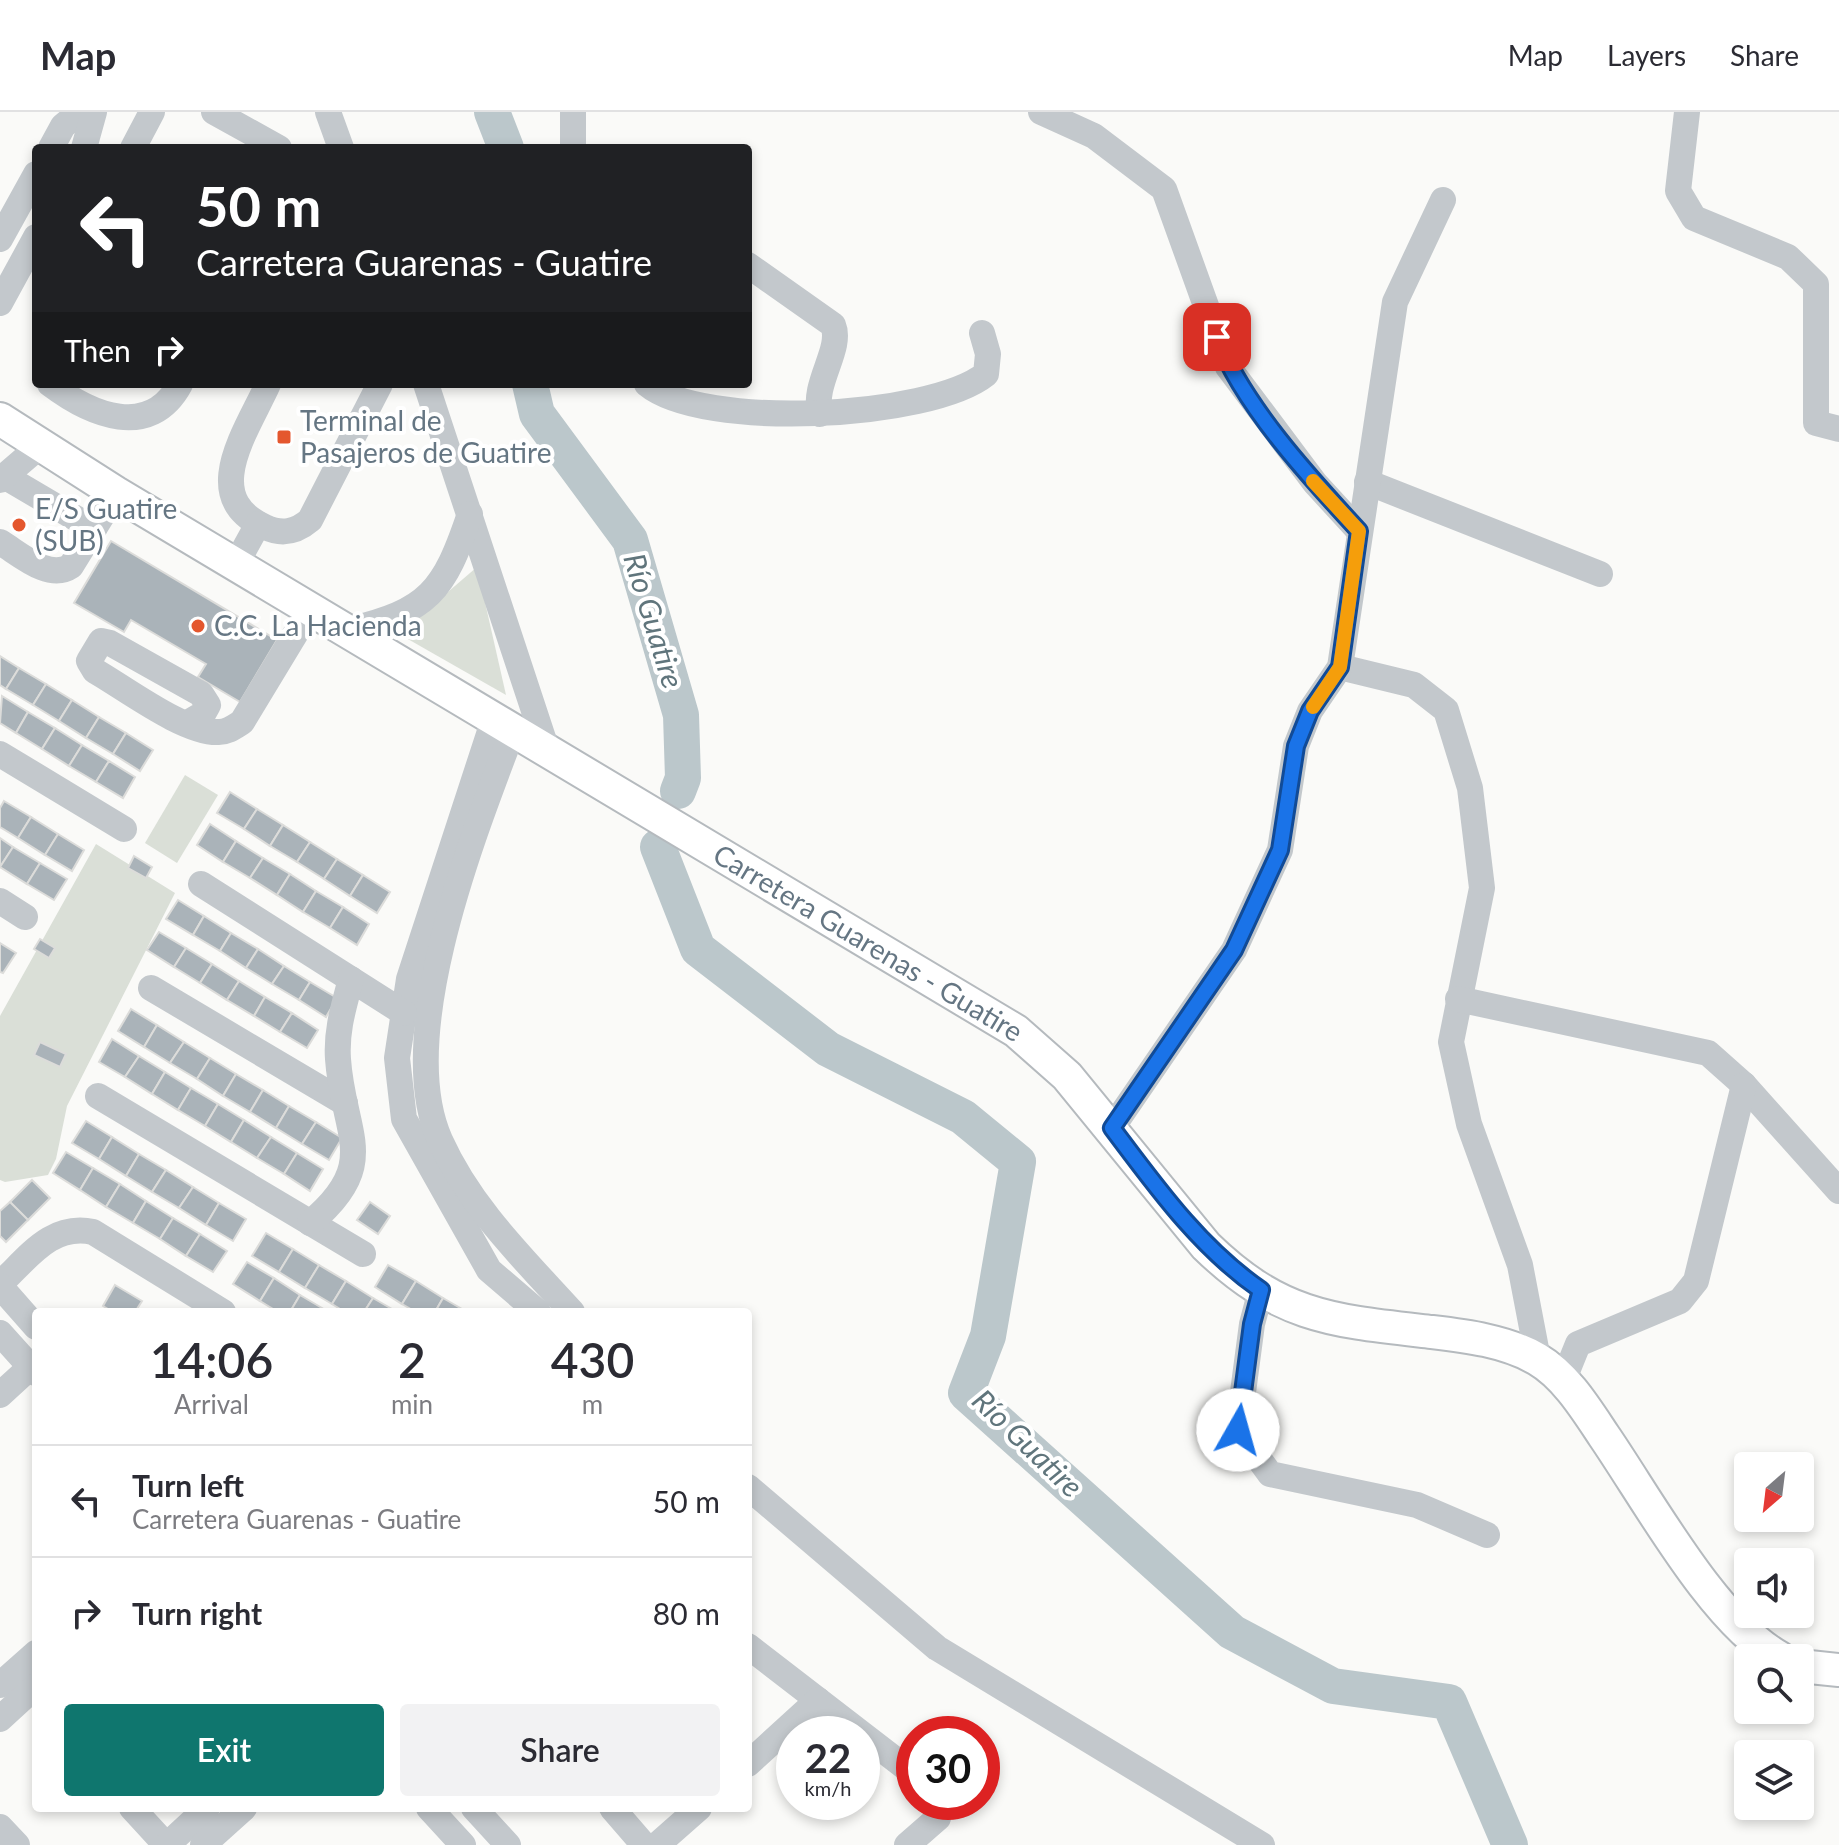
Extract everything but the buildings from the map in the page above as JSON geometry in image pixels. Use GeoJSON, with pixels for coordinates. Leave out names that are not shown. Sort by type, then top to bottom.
{"type":"FeatureCollection","features":[{"type":"Feature","properties":{"kind":"main road","name":"Carretera Guarenas - Guatire"},"geometry":{"type":"LineString","coordinates":[[0,419],[116,493],[1016,1031],[1067,1076],[1206,1246],[1231,1270],[1261,1290],[1313,1316],[1462,1335],[1538,1359],[1563,1381],[1589,1414],[1719,1606],[1757,1644]]}},
{"type":"Feature","properties":{"kind":"main road"},"geometry":{"type":"LineString","coordinates":[[1814,1667],[1839,1670]]}},
{"type":"Feature","properties":{"kind":"street"},"geometry":{"type":"LineString","coordinates":[[53,144],[63,126],[80,112]]}},
{"type":"Feature","properties":{"kind":"street"},"geometry":{"type":"LineString","coordinates":[[85,144],[94,112]]}},
{"type":"Feature","properties":{"kind":"street"},"geometry":{"type":"LineString","coordinates":[[135,144],[152,112]]}},
{"type":"Feature","properties":{"kind":"street"},"geometry":{"type":"LineString","coordinates":[[214,112],[272,144]]}},
{"type":"Feature","properties":{"kind":"street"},"geometry":{"type":"LineString","coordinates":[[328,112],[340,144]]}},
{"type":"Feature","properties":{"kind":"street"},"geometry":{"type":"LineString","coordinates":[[573,112],[574,144]]}},
{"type":"Feature","properties":{"kind":"street"},"geometry":{"type":"LineString","coordinates":[[1041,112],[1094,136],[1164,189],[1228,367],[1315,483],[1359,531]]}},
{"type":"Feature","properties":{"kind":"street"},"geometry":{"type":"LineString","coordinates":[[1687,112],[1678,191],[1694,218],[1788,257],[1816,284],[1816,423],[1839,429]]}},
{"type":"Feature","properties":{"kind":"street"},"geometry":{"type":"LineString","coordinates":[[0,239],[32,181]]}},
{"type":"Feature","properties":{"kind":"street"},"geometry":{"type":"LineString","coordinates":[[1112,1128],[1234,950],[1280,850],[1296,746],[1310,711],[1340,667],[1395,302],[1443,200]]}},
{"type":"Feature","properties":{"kind":"street"},"geometry":{"type":"LineString","coordinates":[[0,303],[32,244]]}},
{"type":"Feature","properties":{"kind":"street"},"geometry":{"type":"LineString","coordinates":[[752,268],[833,325],[835,341],[816,400],[820,414]]}},
{"type":"Feature","properties":{"kind":"street"},"geometry":{"type":"LineString","coordinates":[[653,388],[664,395],[717,406],[820,414],[886,409],[935,397],[976,382],[986,374],[988,354],[982,333]]}},
{"type":"Feature","properties":{"kind":"street"},"geometry":{"type":"LineString","coordinates":[[58,388],[109,415],[132,419],[148,417],[165,407],[177,388]]}},
{"type":"Feature","properties":{"kind":"street"},"geometry":{"type":"LineString","coordinates":[[266,388],[228,473],[232,499],[244,515],[276,532],[300,528],[310,520],[378,388]]}},
{"type":"Feature","properties":{"kind":"street"},"geometry":{"type":"LineString","coordinates":[[427,388],[558,756]]}},
{"type":"Feature","properties":{"kind":"street"},"geometry":{"type":"LineString","coordinates":[[41,445],[2,478],[94,529]]}},
{"type":"Feature","properties":{"kind":"street"},"geometry":{"type":"LineString","coordinates":[[1367,482],[1600,574]]}},
{"type":"Feature","properties":{"kind":"street"},"geometry":{"type":"LineString","coordinates":[[0,542],[51,572],[62,572],[71,566],[116,493]]}},
{"type":"Feature","properties":{"kind":"street"},"geometry":{"type":"LineString","coordinates":[[348,630],[401,616],[423,602],[454,563],[470,514]]}},
{"type":"Feature","properties":{"kind":"street"},"geometry":{"type":"LineString","coordinates":[[236,564],[258,524]]}},
{"type":"Feature","properties":{"kind":"street"},"geometry":{"type":"LineString","coordinates":[[186,724],[218,733],[230,731],[242,722],[311,608]]}},
{"type":"Feature","properties":{"kind":"street"},"geometry":{"type":"LineString","coordinates":[[1340,667],[1414,685],[1446,710],[1470,788],[1482,888],[1451,1042],[1469,1124],[1520,1265],[1538,1359]]}},
{"type":"Feature","properties":{"kind":"street"},"geometry":{"type":"LineString","coordinates":[[503,725],[409,979],[397,1058],[404,1119],[489,1270],[533,1308]]}},
{"type":"Feature","properties":{"kind":"street"},"geometry":{"type":"LineString","coordinates":[[503,725],[443,944],[429,1015],[424,1078],[439,1138],[480,1209],[568,1308]]}},
{"type":"Feature","properties":{"kind":"street"},"geometry":{"type":"LineString","coordinates":[[0,754],[124,829]]}},
{"type":"Feature","properties":{"kind":"street"},"geometry":{"type":"LineString","coordinates":[[201,884],[404,1013]]}},
{"type":"Feature","properties":{"kind":"street"},"geometry":{"type":"LineString","coordinates":[[0,901],[25,917]]}},
{"type":"Feature","properties":{"kind":"street"},"geometry":{"type":"LineString","coordinates":[[310,1223],[344,1191],[351,1173],[353,1147],[337,1030],[351,979]]}},
{"type":"Feature","properties":{"kind":"street"},"geometry":{"type":"LineString","coordinates":[[151,988],[345,1103]]}},
{"type":"Feature","properties":{"kind":"street"},"geometry":{"type":"LineString","coordinates":[[1458,999],[1708,1053],[1744,1085],[1839,1191]]}},
{"type":"Feature","properties":{"kind":"street"},"geometry":{"type":"LineString","coordinates":[[1563,1381],[1578,1344],[1680,1301],[1696,1281],[1744,1085]]}},
{"type":"Feature","properties":{"kind":"street"},"geometry":{"type":"LineString","coordinates":[[98,1096],[363,1254]]}},
{"type":"Feature","properties":{"kind":"street"},"geometry":{"type":"LineString","coordinates":[[32,1322],[0,1285],[53,1235],[78,1229],[93,1232],[216,1308]]}},
{"type":"Feature","properties":{"kind":"street"},"geometry":{"type":"LineString","coordinates":[[1261,1290],[1252,1324],[1238,1430],[1270,1474],[1417,1505],[1487,1535]]}},
{"type":"Feature","properties":{"kind":"street"},"geometry":{"type":"LineString","coordinates":[[0,1333],[32,1365]]}},
{"type":"Feature","properties":{"kind":"street"},"geometry":{"type":"LineString","coordinates":[[0,1395],[32,1369]]}},
{"type":"Feature","properties":{"kind":"street"},"geometry":{"type":"LineString","coordinates":[[752,1490],[937,1648],[1262,1845]]}},
{"type":"Feature","properties":{"kind":"street"},"geometry":{"type":"LineString","coordinates":[[752,1649],[896,1760]]}},
{"type":"Feature","properties":{"kind":"street"},"geometry":{"type":"LineString","coordinates":[[0,1685],[32,1657]]}},
{"type":"Feature","properties":{"kind":"street"},"geometry":{"type":"LineString","coordinates":[[0,1719],[32,1696]]}},
{"type":"Feature","properties":{"kind":"street"},"geometry":{"type":"LineString","coordinates":[[752,1760],[818,1700]]}},
{"type":"Feature","properties":{"kind":"street"},"geometry":{"type":"LineString","coordinates":[[136,1812],[166,1845],[203,1812]]}},
{"type":"Feature","properties":{"kind":"street"},"geometry":{"type":"LineString","coordinates":[[203,1845],[240,1812]]}},
{"type":"Feature","properties":{"kind":"street"},"geometry":{"type":"LineString","coordinates":[[433,1812],[463,1845]]}},
{"type":"Feature","properties":{"kind":"street"},"geometry":{"type":"LineString","coordinates":[[477,1812],[503,1843]]}},
{"type":"Feature","properties":{"kind":"street"},"geometry":{"type":"LineString","coordinates":[[615,1812],[644,1845]]}},
{"type":"Feature","properties":{"kind":"street"},"geometry":{"type":"LineString","coordinates":[[657,1845],[694,1812]]}},
{"type":"Feature","properties":{"kind":"street"},"geometry":{"type":"LineString","coordinates":[[907,1845],[936,1820]]}},
{"type":"Feature","properties":{"kind":"street"},"geometry":{"type":"LineString","coordinates":[[0,1827],[17,1845]]}},
{"type":"Feature","properties":{"kind":"shaded area"},"geometry":{"type":"Polygon","coordinates":[[[477,567],[506,695],[399,634],[477,567]]]}},
{"type":"Feature","properties":{"kind":"shaded area"},"geometry":{"type":"Polygon","coordinates":[[[185,775],[218,795],[177,863],[145,843],[185,775]]]}},
{"type":"Feature","properties":{"kind":"shaded area"},"geometry":{"type":"Polygon","coordinates":[[[96,844],[175,893],[67,1106],[56,1159],[48,1175],[5,1182],[0,1180],[0,1016],[96,844]]]}},
{"type":"Feature","properties":{"kind":"waterway","name":"Río Guatire"},"geometry":{"type":"LineString","coordinates":[[492,112],[504,144]]}},
{"type":"Feature","properties":{"kind":"waterway","name":"Río Guatire"},"geometry":{"type":"LineString","coordinates":[[531,388],[537,414],[630,540],[681,715],[683,778],[678,791]]}},
{"type":"Feature","properties":{"kind":"waterway","name":"Río Guatire"},"geometry":{"type":"LineString","coordinates":[[658,847],[698,949],[828,1049],[963,1117],[1018,1162],[988,1336],[966,1393],[1232,1632],[1333,1686],[1449,1702],[1510,1845]]}},
{"type":"Feature","properties":{"kind":"slow traffic"},"geometry":{"type":"LineString","coordinates":[[1313,481],[1359,531],[1340,667],[1313,707]]}},
{"type":"Feature","properties":{"kind":"place","name":"Terminal de Pasajeros de Guatire"},"geometry":{"type":"Point","coordinates":[284,437]}},
{"type":"Feature","properties":{"kind":"place","name":"E/S Guatire (SUB)"},"geometry":{"type":"Point","coordinates":[19,525]}},
{"type":"Feature","properties":{"kind":"place","name":"C.C. La Hacienda"},"geometry":{"type":"Point","coordinates":[198,626]}},
{"type":"Feature","properties":{"kind":"route"},"geometry":{"type":"LineString","coordinates":[[1217,337],[1228,367],[1315,483],[1359,531],[1340,667],[1310,711],[1296,746],[1280,850],[1234,950],[1170,1048],[1112,1128],[1206,1246],[1231,1270],[1261,1290],[1252,1324],[1238,1430]]}}]}
